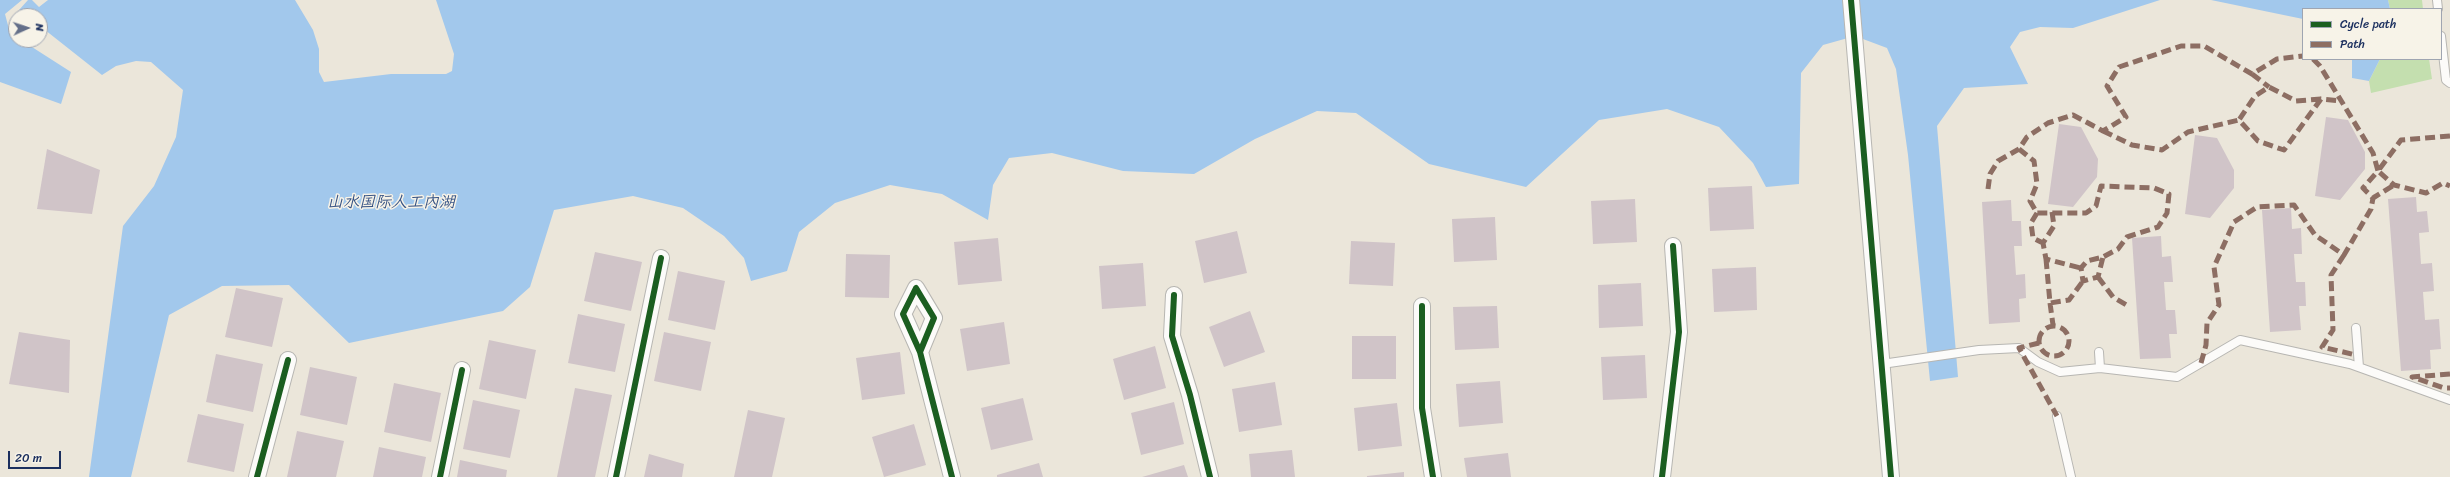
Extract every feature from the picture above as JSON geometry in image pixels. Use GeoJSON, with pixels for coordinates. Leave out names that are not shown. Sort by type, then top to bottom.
{"type":"FeatureCollection","features":[{"type":"Feature","properties":{"kind":"street"},"geometry":{"type":"LineString","coordinates":[[1851,0],[1891,477]]}},
{"type":"Feature","properties":{"kind":"street"},"geometry":{"type":"LineString","coordinates":[[1662,477],[1679,332],[1673,246]]}},
{"type":"Feature","properties":{"kind":"street"},"geometry":{"type":"LineString","coordinates":[[616,477],[661,258]]}},
{"type":"Feature","properties":{"kind":"street"},"geometry":{"type":"LineString","coordinates":[[1174,295],[1172,336],[1190,395],[1210,477]]}},
{"type":"Feature","properties":{"kind":"street"},"geometry":{"type":"LineString","coordinates":[[1422,306],[1422,408],[1433,477]]}},
{"type":"Feature","properties":{"kind":"street"},"geometry":{"type":"LineString","coordinates":[[920,352],[952,477]]}},
{"type":"Feature","properties":{"kind":"street"},"geometry":{"type":"LineString","coordinates":[[257,477],[288,360]]}},
{"type":"Feature","properties":{"kind":"street"},"geometry":{"type":"LineString","coordinates":[[440,477],[462,370]]}},
{"type":"Feature","properties":{"kind":"lane"},"geometry":{"type":"LineString","coordinates":[[2442,45],[2446,80],[2450,83]]}},
{"type":"Feature","properties":{"kind":"lane"},"geometry":{"type":"LineString","coordinates":[[2356,328],[2359,367]]}},
{"type":"Feature","properties":{"kind":"lane"},"geometry":{"type":"LineString","coordinates":[[1882,364],[1979,350],[2019,348],[2038,362],[2060,372],[2100,368],[2177,377],[2240,340],[2359,367],[2450,400]]}},
{"type":"Feature","properties":{"kind":"lane"},"geometry":{"type":"LineString","coordinates":[[2100,352],[2100,368]]}},
{"type":"Feature","properties":{"kind":"lane"},"geometry":{"type":"LineString","coordinates":[[2057,416],[2071,477]]}},
{"type":"Feature","properties":{"kind":"green space"},"geometry":{"type":"Polygon","coordinates":[[[2388,0],[2422,0],[2423,8],[2390,8],[2388,0]]]}},
{"type":"Feature","properties":{"kind":"green space"},"geometry":{"type":"Polygon","coordinates":[[[2380,60],[2429,60],[2432,79],[2371,93],[2369,81],[2380,60]]]}},
{"type":"Feature","properties":{"kind":"water"},"geometry":{"type":"Polygon","coordinates":[[[0,0],[22,0],[12,8],[8,8],[8,12],[5,14],[8,25],[8,48],[34,48],[71,72],[61,104],[0,82],[0,0]]]}},
{"type":"Feature","properties":{"kind":"water","name":"山水国际人工内湖"},"geometry":{"type":"Polygon","coordinates":[[[28,0],[32,0],[39,7],[48,0],[295,0],[313,30],[319,49],[319,72],[324,82],[391,74],[446,74],[452,71],[454,54],[436,0],[2160,0],[2073,28],[2040,27],[2020,32],[2010,47],[2028,84],[1964,88],[1937,126],[1958,377],[1930,381],[1908,155],[1896,69],[1887,48],[1855,36],[1823,45],[1801,73],[1799,184],[1766,187],[1753,163],[1719,127],[1667,109],[1599,120],[1526,187],[1429,164],[1356,113],[1317,111],[1255,139],[1194,174],[1123,171],[1052,153],[1009,158],[993,185],[988,220],[942,194],[890,185],[835,203],[799,232],[787,271],[751,281],[744,258],[724,236],[683,208],[633,196],[554,210],[530,287],[503,311],[349,343],[289,285],[222,286],[169,315],[131,477],[89,477],[123,226],[154,186],[176,137],[183,90],[151,62],[136,61],[116,66],[102,75],[48,32],[48,8],[21,8],[28,0]]]}},
{"type":"Feature","properties":{"kind":"water"},"geometry":{"type":"Polygon","coordinates":[[[2211,0],[2388,0],[2390,8],[2302,8],[2302,19],[2211,0]]]}},
{"type":"Feature","properties":{"kind":"water"},"geometry":{"type":"Polygon","coordinates":[[[2352,60],[2380,60],[2369,81],[2352,78],[2352,60]]]}},
{"type":"Feature","properties":{"kind":"building"},"geometry":{"type":"Polygon","coordinates":[[[2326,117],[2348,120],[2365,152],[2365,169],[2340,200],[2315,196],[2326,117]]]}},
{"type":"Feature","properties":{"kind":"building"},"geometry":{"type":"Polygon","coordinates":[[[2059,124],[2081,127],[2098,159],[2097,177],[2073,207],[2048,204],[2059,124]]]}},
{"type":"Feature","properties":{"kind":"building"},"geometry":{"type":"Polygon","coordinates":[[[2195,135],[2217,138],[2234,170],[2234,188],[2210,218],[2185,214],[2195,135]]]}},
{"type":"Feature","properties":{"kind":"building"},"geometry":{"type":"Polygon","coordinates":[[[47,149],[100,170],[92,214],[37,209],[47,149]]]}},
{"type":"Feature","properties":{"kind":"building"},"geometry":{"type":"Polygon","coordinates":[[[1752,186],[1754,229],[1710,231],[1708,188],[1752,186]]]}},
{"type":"Feature","properties":{"kind":"building"},"geometry":{"type":"Polygon","coordinates":[[[2416,197],[2417,212],[2427,211],[2429,232],[2419,233],[2421,264],[2432,263],[2434,291],[2423,292],[2425,320],[2439,319],[2441,349],[2430,350],[2431,369],[2401,371],[2388,199],[2416,197]]]}},
{"type":"Feature","properties":{"kind":"building"},"geometry":{"type":"Polygon","coordinates":[[[1635,199],[1637,242],[1593,244],[1591,201],[1635,199]]]}},
{"type":"Feature","properties":{"kind":"building"},"geometry":{"type":"Polygon","coordinates":[[[2011,200],[2012,221],[2021,221],[2022,246],[2014,246],[2016,275],[2025,274],[2026,298],[2019,299],[2020,322],[1989,324],[1982,202],[2011,200]]]}},
{"type":"Feature","properties":{"kind":"building"},"geometry":{"type":"Polygon","coordinates":[[[2291,208],[2292,229],[2301,228],[2302,254],[2294,254],[2296,282],[2305,282],[2306,306],[2299,306],[2301,330],[2270,332],[2262,210],[2291,208]]]}},
{"type":"Feature","properties":{"kind":"building"},"geometry":{"type":"Polygon","coordinates":[[[1495,217],[1497,260],[1454,262],[1452,219],[1495,217]]]}},
{"type":"Feature","properties":{"kind":"building"},"geometry":{"type":"Polygon","coordinates":[[[1237,231],[1247,273],[1204,283],[1195,241],[1237,231]]]}},
{"type":"Feature","properties":{"kind":"building"},"geometry":{"type":"Polygon","coordinates":[[[2161,236],[2162,257],[2171,256],[2173,282],[2164,282],[2166,310],[2175,310],[2177,334],[2169,334],[2171,358],[2140,359],[2132,238],[2161,236]]]}},
{"type":"Feature","properties":{"kind":"building"},"geometry":{"type":"Polygon","coordinates":[[[998,238],[1002,281],[958,285],[954,242],[998,238]]]}},
{"type":"Feature","properties":{"kind":"building"},"geometry":{"type":"Polygon","coordinates":[[[1351,241],[1395,243],[1393,286],[1349,284],[1351,241]]]}},
{"type":"Feature","properties":{"kind":"building"},"geometry":{"type":"Polygon","coordinates":[[[595,252],[642,262],[631,311],[584,301],[595,252]]]}},
{"type":"Feature","properties":{"kind":"building"},"geometry":{"type":"Polygon","coordinates":[[[846,254],[890,255],[889,298],[845,297],[846,254]]]}},
{"type":"Feature","properties":{"kind":"building"},"geometry":{"type":"Polygon","coordinates":[[[1143,263],[1146,306],[1102,309],[1099,266],[1143,263]]]}},
{"type":"Feature","properties":{"kind":"building"},"geometry":{"type":"Polygon","coordinates":[[[1756,267],[1757,310],[1714,312],[1712,269],[1756,267]]]}},
{"type":"Feature","properties":{"kind":"building"},"geometry":{"type":"Polygon","coordinates":[[[678,271],[725,281],[715,330],[668,320],[678,271]]]}},
{"type":"Feature","properties":{"kind":"building"},"geometry":{"type":"Polygon","coordinates":[[[1641,283],[1643,326],[1599,328],[1598,285],[1641,283]]]}},
{"type":"Feature","properties":{"kind":"building"},"geometry":{"type":"Polygon","coordinates":[[[236,288],[283,298],[272,347],[225,337],[236,288]]]}},
{"type":"Feature","properties":{"kind":"building"},"geometry":{"type":"Polygon","coordinates":[[[1497,306],[1499,348],[1455,350],[1453,307],[1497,306]]]}},
{"type":"Feature","properties":{"kind":"building"},"geometry":{"type":"Polygon","coordinates":[[[1250,311],[1265,352],[1224,367],[1209,327],[1250,311]]]}},
{"type":"Feature","properties":{"kind":"building"},"geometry":{"type":"Polygon","coordinates":[[[578,314],[625,324],[615,372],[568,363],[578,314]]]}},
{"type":"Feature","properties":{"kind":"building"},"geometry":{"type":"Polygon","coordinates":[[[1004,322],[1010,364],[967,371],[960,329],[1004,322]]]}},
{"type":"Feature","properties":{"kind":"building"},"geometry":{"type":"Polygon","coordinates":[[[19,332],[70,340],[69,393],[9,384],[19,332]]]}},
{"type":"Feature","properties":{"kind":"building"},"geometry":{"type":"Polygon","coordinates":[[[664,332],[711,342],[701,391],[654,381],[664,332]]]}},
{"type":"Feature","properties":{"kind":"building"},"geometry":{"type":"Polygon","coordinates":[[[1352,336],[1396,336],[1396,379],[1352,379],[1352,336]]]}},
{"type":"Feature","properties":{"kind":"building"},"geometry":{"type":"Polygon","coordinates":[[[489,340],[536,350],[526,399],[479,389],[489,340]]]}},
{"type":"Feature","properties":{"kind":"building"},"geometry":{"type":"Polygon","coordinates":[[[1155,346],[1166,388],[1124,400],[1113,359],[1155,346]]]}},
{"type":"Feature","properties":{"kind":"building"},"geometry":{"type":"Polygon","coordinates":[[[900,352],[905,394],[862,400],[856,358],[900,352]]]}},
{"type":"Feature","properties":{"kind":"building"},"geometry":{"type":"Polygon","coordinates":[[[216,354],[263,364],[253,412],[206,402],[216,354]]]}},
{"type":"Feature","properties":{"kind":"building"},"geometry":{"type":"Polygon","coordinates":[[[1645,355],[1647,398],[1603,400],[1601,357],[1645,355]]]}},
{"type":"Feature","properties":{"kind":"building"},"geometry":{"type":"Polygon","coordinates":[[[310,367],[357,377],[347,425],[300,415],[310,367]]]}},
{"type":"Feature","properties":{"kind":"building"},"geometry":{"type":"Polygon","coordinates":[[[1500,381],[1503,423],[1459,427],[1456,384],[1500,381]]]}},
{"type":"Feature","properties":{"kind":"building"},"geometry":{"type":"Polygon","coordinates":[[[1275,382],[1282,425],[1239,432],[1232,389],[1275,382]]]}},
{"type":"Feature","properties":{"kind":"building"},"geometry":{"type":"Polygon","coordinates":[[[394,383],[441,393],[431,442],[384,432],[394,383]]]}},
{"type":"Feature","properties":{"kind":"building"},"geometry":{"type":"Polygon","coordinates":[[[575,388],[612,395],[595,477],[557,477],[575,388]]]}},
{"type":"Feature","properties":{"kind":"building"},"geometry":{"type":"Polygon","coordinates":[[[1023,398],[1033,440],[991,450],[981,408],[1023,398]]]}},
{"type":"Feature","properties":{"kind":"building"},"geometry":{"type":"Polygon","coordinates":[[[473,400],[520,410],[510,458],[463,449],[473,400]]]}},
{"type":"Feature","properties":{"kind":"building"},"geometry":{"type":"Polygon","coordinates":[[[1174,402],[1184,444],[1141,455],[1131,413],[1174,402]]]}},
{"type":"Feature","properties":{"kind":"building"},"geometry":{"type":"Polygon","coordinates":[[[1397,403],[1402,446],[1358,451],[1354,408],[1397,403]]]}},
{"type":"Feature","properties":{"kind":"building"},"geometry":{"type":"Polygon","coordinates":[[[748,410],[785,418],[772,477],[734,477],[748,410]]]}},
{"type":"Feature","properties":{"kind":"building"},"geometry":{"type":"Polygon","coordinates":[[[198,414],[244,424],[234,472],[187,462],[198,414]]]}},
{"type":"Feature","properties":{"kind":"building"},"geometry":{"type":"Polygon","coordinates":[[[914,424],[926,465],[884,477],[872,437],[914,424]]]}},
{"type":"Feature","properties":{"kind":"building"},"geometry":{"type":"Polygon","coordinates":[[[297,431],[344,441],[336,477],[287,477],[297,431]]]}},
{"type":"Feature","properties":{"kind":"building"},"geometry":{"type":"Polygon","coordinates":[[[379,447],[426,457],[422,477],[373,477],[379,447]]]}},
{"type":"Feature","properties":{"kind":"building"},"geometry":{"type":"Polygon","coordinates":[[[1292,450],[1295,477],[1251,477],[1249,454],[1292,450]]]}},
{"type":"Feature","properties":{"kind":"building"},"geometry":{"type":"Polygon","coordinates":[[[1508,453],[1511,477],[1467,477],[1464,458],[1508,453]]]}},
{"type":"Feature","properties":{"kind":"building"},"geometry":{"type":"Polygon","coordinates":[[[649,454],[684,464],[682,477],[644,477],[649,454]]]}},
{"type":"Feature","properties":{"kind":"building"},"geometry":{"type":"Polygon","coordinates":[[[460,460],[507,470],[506,477],[457,477],[460,460]]]}},
{"type":"Feature","properties":{"kind":"building"},"geometry":{"type":"Polygon","coordinates":[[[1039,463],[1043,477],[997,477],[997,475],[1039,463]]]}},
{"type":"Feature","properties":{"kind":"building"},"geometry":{"type":"Polygon","coordinates":[[[1184,465],[1188,477],[1142,477],[1184,465]]]}},
{"type":"Feature","properties":{"kind":"building"},"geometry":{"type":"Polygon","coordinates":[[[1404,472],[1404,477],[1367,477],[1367,476],[1404,472]]]}},
{"type":"Feature","properties":{"kind":"marked path"},"geometry":{"type":"LineString","coordinates":[[1988,189],[1990,174],[1998,161],[2019,149],[2027,137],[2048,123],[2073,115],[2103,131],[2126,117],[2107,86],[2119,67],[2181,46],[2204,46],[2252,74],[2277,59],[2302,56]]}},
{"type":"Feature","properties":{"kind":"marked path"},"geometry":{"type":"LineString","coordinates":[[2314,60],[2320,66],[2373,153],[2378,171],[2363,188],[2373,198],[2394,185]]}},
{"type":"Feature","properties":{"kind":"marked path"},"geometry":{"type":"LineString","coordinates":[[2252,74],[2269,87]]}},
{"type":"Feature","properties":{"kind":"marked path"},"geometry":{"type":"LineString","coordinates":[[2321,99],[2296,101],[2269,87],[2255,96],[2239,120],[2258,141],[2284,150],[2321,99],[2342,101]]}},
{"type":"Feature","properties":{"kind":"marked path"},"geometry":{"type":"LineString","coordinates":[[2103,131],[2132,145],[2162,150],[2188,132],[2239,120]]}},
{"type":"Feature","properties":{"kind":"marked path"},"geometry":{"type":"LineString","coordinates":[[2450,136],[2401,140],[2378,171],[2394,185],[2426,193],[2443,183],[2450,186]]}},
{"type":"Feature","properties":{"kind":"marked path"},"geometry":{"type":"LineString","coordinates":[[2019,149],[2034,161],[2037,184],[2030,201],[2037,213],[2086,213],[2096,206],[2101,186],[2154,188],[2169,194],[2167,213],[2158,227],[2127,237],[2118,249],[2103,257],[2087,261],[2081,268],[2083,281],[2098,277],[2103,257]]}},
{"type":"Feature","properties":{"kind":"marked path"},"geometry":{"type":"LineString","coordinates":[[2201,363],[2206,345],[2207,323],[2219,305],[2214,267],[2234,222],[2257,207],[2294,205],[2315,235],[2344,255],[2371,209],[2373,198]]}},
{"type":"Feature","properties":{"kind":"marked path"},"geometry":{"type":"LineString","coordinates":[[2052,212],[2054,226],[2043,243],[2046,259],[2081,268]]}},
{"type":"Feature","properties":{"kind":"marked path"},"geometry":{"type":"LineString","coordinates":[[2037,213],[2031,223],[2033,238],[2043,243]]}},
{"type":"Feature","properties":{"kind":"marked path"},"geometry":{"type":"LineString","coordinates":[[2344,255],[2331,275],[2333,330],[2322,347],[2356,355]]}},
{"type":"Feature","properties":{"kind":"marked path"},"geometry":{"type":"LineString","coordinates":[[2046,259],[2050,303],[2069,300],[2083,281]]}},
{"type":"Feature","properties":{"kind":"marked path"},"geometry":{"type":"LineString","coordinates":[[2098,277],[2113,297],[2130,307]]}},
{"type":"Feature","properties":{"kind":"marked path"},"geometry":{"type":"LineString","coordinates":[[2050,303],[2053,325]]}},
{"type":"Feature","properties":{"kind":"marked path"},"geometry":{"type":"LineString","coordinates":[[2054,326],[2065,330],[2069,341],[2065,352],[2054,356],[2043,352],[2039,341],[2043,330],[2054,326]]}},
{"type":"Feature","properties":{"kind":"marked path"},"geometry":{"type":"LineString","coordinates":[[2039,343],[2019,348],[2057,416]]}},
{"type":"Feature","properties":{"kind":"marked path"},"geometry":{"type":"LineString","coordinates":[[2450,374],[2412,377],[2444,388],[2450,388]]}},
{"type":"Feature","properties":{"kind":"cycle path"},"geometry":{"type":"LineString","coordinates":[[1851,0],[1891,477]]}},
{"type":"Feature","properties":{"kind":"cycle path"},"geometry":{"type":"LineString","coordinates":[[1662,477],[1679,332],[1673,246]]}},
{"type":"Feature","properties":{"kind":"cycle path"},"geometry":{"type":"LineString","coordinates":[[616,477],[661,258]]}},
{"type":"Feature","properties":{"kind":"cycle path"},"geometry":{"type":"LineString","coordinates":[[920,352],[934,318],[916,288],[903,314],[920,352],[952,477]]}},
{"type":"Feature","properties":{"kind":"cycle path"},"geometry":{"type":"LineString","coordinates":[[1174,295],[1172,336],[1190,395],[1210,477]]}},
{"type":"Feature","properties":{"kind":"cycle path"},"geometry":{"type":"LineString","coordinates":[[1422,306],[1422,408],[1433,477]]}},
{"type":"Feature","properties":{"kind":"cycle path"},"geometry":{"type":"LineString","coordinates":[[257,477],[288,360]]}},
{"type":"Feature","properties":{"kind":"cycle path"},"geometry":{"type":"LineString","coordinates":[[440,477],[462,370]]}}]}
